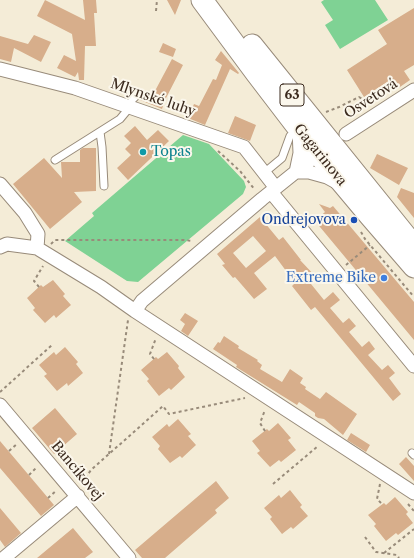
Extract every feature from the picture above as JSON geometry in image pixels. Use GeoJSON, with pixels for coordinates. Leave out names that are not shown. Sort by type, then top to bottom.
{"type":"FeatureCollection","features":[{"type":"Feature","properties":{"kind":"main road","name":"Gagarinova"},"geometry":{"type":"LineString","coordinates":[[202,0],[256,73],[352,168],[414,246]]}},
{"type":"Feature","properties":{"kind":"main road","name":"Gagarinova"},"geometry":{"type":"LineString","coordinates":[[218,0],[308,126]]}},
{"type":"Feature","properties":{"kind":"main road"},"geometry":{"type":"LineString","coordinates":[[308,126],[322,136],[322,145],[318,154],[352,168]]}},
{"type":"Feature","properties":{"kind":"main road","name":"Gagarinova"},"geometry":{"type":"LineString","coordinates":[[318,154],[414,267]]}},
{"type":"Feature","properties":{"kind":"street","name":"Mlynské luhy"},"geometry":{"type":"LineString","coordinates":[[0,69],[133,102],[244,147],[270,184]]}},
{"type":"Feature","properties":{"kind":"street","name":"Osvetová"},"geometry":{"type":"LineString","coordinates":[[346,134],[414,90]]}},
{"type":"Feature","properties":{"kind":"street"},"geometry":{"type":"LineString","coordinates":[[296,172],[308,126]]}},
{"type":"Feature","properties":{"kind":"street"},"geometry":{"type":"LineString","coordinates":[[132,315],[142,301],[270,184],[296,172],[318,154]]}},
{"type":"Feature","properties":{"kind":"street"},"geometry":{"type":"LineString","coordinates":[[296,172],[309,172],[327,177],[348,189]]}},
{"type":"Feature","properties":{"kind":"street"},"geometry":{"type":"LineString","coordinates":[[0,184],[26,213],[38,234],[37,244]]}},
{"type":"Feature","properties":{"kind":"street"},"geometry":{"type":"LineString","coordinates":[[270,184],[414,366]]}},
{"type":"Feature","properties":{"kind":"street"},"geometry":{"type":"LineString","coordinates":[[0,247],[7,244],[37,244],[117,298],[132,315],[414,493]]}},
{"type":"Feature","properties":{"kind":"street","name":"Bancíkovej"},"geometry":{"type":"LineString","coordinates":[[0,405],[129,558]]}},
{"type":"Feature","properties":{"kind":"street"},"geometry":{"type":"LineString","coordinates":[[4,558],[77,495]]}},
{"type":"Feature","properties":{"kind":"lane"},"geometry":{"type":"LineString","coordinates":[[55,160],[120,119],[133,102]]}},
{"type":"Feature","properties":{"kind":"lane"},"geometry":{"type":"LineString","coordinates":[[270,184],[282,158],[308,126]]}},
{"type":"Feature","properties":{"kind":"lane"},"geometry":{"type":"LineString","coordinates":[[100,132],[104,186]]}},
{"type":"Feature","properties":{"kind":"path"},"geometry":{"type":"LineString","coordinates":[[156,11],[157,0]]}},
{"type":"Feature","properties":{"kind":"path"},"geometry":{"type":"LineString","coordinates":[[308,126],[338,107],[359,97],[373,107]]}},
{"type":"Feature","properties":{"kind":"path"},"geometry":{"type":"LineString","coordinates":[[214,147],[240,171],[258,194],[270,184]]}},
{"type":"Feature","properties":{"kind":"path"},"geometry":{"type":"LineString","coordinates":[[358,226],[370,245],[414,298]]}},
{"type":"Feature","properties":{"kind":"path"},"geometry":{"type":"LineString","coordinates":[[37,244],[51,245],[55,240],[184,240],[194,242]]}},
{"type":"Feature","properties":{"kind":"path"},"geometry":{"type":"LineString","coordinates":[[341,269],[370,245]]}},
{"type":"Feature","properties":{"kind":"path"},"geometry":{"type":"LineString","coordinates":[[39,287],[34,281],[44,265]]}},
{"type":"Feature","properties":{"kind":"path"},"geometry":{"type":"LineString","coordinates":[[109,454],[132,315]]}},
{"type":"Feature","properties":{"kind":"path"},"geometry":{"type":"LineString","coordinates":[[154,359],[150,354],[156,337]]}},
{"type":"Feature","properties":{"kind":"path"},"geometry":{"type":"LineString","coordinates":[[0,392],[52,345]]}},
{"type":"Feature","properties":{"kind":"path"},"geometry":{"type":"LineString","coordinates":[[77,495],[91,470],[163,406],[169,414],[249,397]]}},
{"type":"Feature","properties":{"kind":"path"},"geometry":{"type":"LineString","coordinates":[[265,431],[260,423],[266,410]]}},
{"type":"Feature","properties":{"kind":"path"},"geometry":{"type":"LineString","coordinates":[[9,451],[18,443]]}},
{"type":"Feature","properties":{"kind":"path"},"geometry":{"type":"LineString","coordinates":[[273,484],[318,446]]}},
{"type":"Feature","properties":{"kind":"path"},"geometry":{"type":"LineString","coordinates":[[29,475],[38,466]]}},
{"type":"Feature","properties":{"kind":"path"},"geometry":{"type":"LineString","coordinates":[[381,477],[377,499],[382,504]]}},
{"type":"Feature","properties":{"kind":"path"},"geometry":{"type":"LineString","coordinates":[[48,498],[58,490]]}},
{"type":"Feature","properties":{"kind":"path"},"geometry":{"type":"LineString","coordinates":[[384,553],[414,529]]}},
{"type":"Feature","properties":{"kind":"path"},"geometry":{"type":"LineString","coordinates":[[364,537],[376,552],[397,555],[400,558]]}},
{"type":"Feature","properties":{"kind":"green space"},"geometry":{"type":"Polygon","coordinates":[[[324,0],[375,0],[388,20],[340,49],[325,25],[333,20],[321,2],[324,0]]]}},
{"type":"Feature","properties":{"kind":"green space"},"geometry":{"type":"Polygon","coordinates":[[[183,135],[209,144],[244,181],[246,187],[243,194],[138,282],[127,281],[65,241],[94,216],[92,213],[183,135]]]}},
{"type":"Feature","properties":{"kind":"building"},"geometry":{"type":"Polygon","coordinates":[[[45,0],[85,20],[83,0],[96,0],[97,13],[94,13],[96,46],[85,46],[84,80],[79,80],[78,72],[75,77],[57,68],[64,55],[76,61],[72,34],[37,16],[45,0]]]}},
{"type":"Feature","properties":{"kind":"building"},"geometry":{"type":"Polygon","coordinates":[[[167,0],[181,0],[175,15],[167,0]]]}},
{"type":"Feature","properties":{"kind":"building"},"geometry":{"type":"Polygon","coordinates":[[[414,8],[414,65],[404,71],[410,80],[397,89],[390,80],[364,97],[347,70],[387,44],[378,30],[414,8]]]}},
{"type":"Feature","properties":{"kind":"building"},"geometry":{"type":"Polygon","coordinates":[[[34,35],[51,42],[41,62],[14,48],[11,62],[0,59],[0,36],[28,44],[34,35]]]}},
{"type":"Feature","properties":{"kind":"building"},"geometry":{"type":"Polygon","coordinates":[[[163,43],[176,49],[173,57],[159,52],[163,43]]]}},
{"type":"Feature","properties":{"kind":"building"},"geometry":{"type":"Polygon","coordinates":[[[221,51],[239,73],[238,74],[230,69],[205,125],[188,118],[194,104],[199,106],[213,79],[216,80],[222,65],[215,60],[221,51]]]}},
{"type":"Feature","properties":{"kind":"building"},"geometry":{"type":"Polygon","coordinates":[[[172,59],[183,65],[162,109],[140,100],[142,91],[151,95],[153,89],[156,89],[172,59]]]}},
{"type":"Feature","properties":{"kind":"building"},"geometry":{"type":"Polygon","coordinates":[[[235,116],[256,125],[250,141],[228,133],[235,116]]]}},
{"type":"Feature","properties":{"kind":"building","name":"Topas"},"geometry":{"type":"Polygon","coordinates":[[[135,126],[147,140],[158,130],[169,141],[128,180],[117,168],[131,155],[125,149],[131,143],[124,136],[135,126]]]}},
{"type":"Feature","properties":{"kind":"building"},"geometry":{"type":"Polygon","coordinates":[[[83,148],[96,148],[96,191],[74,192],[82,202],[50,229],[13,184],[44,158],[62,178],[61,162],[80,162],[80,150],[83,148]]]}},
{"type":"Feature","properties":{"kind":"building"},"geometry":{"type":"Polygon","coordinates":[[[377,154],[408,168],[399,185],[370,168],[377,154]]]}},
{"type":"Feature","properties":{"kind":"building"},"geometry":{"type":"Polygon","coordinates":[[[401,188],[414,193],[414,218],[397,197],[401,188]]]}},
{"type":"Feature","properties":{"kind":"building"},"geometry":{"type":"Polygon","coordinates":[[[319,204],[330,208],[333,206],[414,302],[414,340],[315,221],[325,212],[319,204]]]}},
{"type":"Feature","properties":{"kind":"building"},"geometry":{"type":"Polygon","coordinates":[[[260,217],[279,240],[283,237],[300,260],[317,278],[311,284],[324,300],[333,292],[340,300],[330,308],[343,323],[349,318],[356,326],[349,332],[362,347],[369,341],[375,349],[368,355],[382,370],[388,365],[395,373],[389,378],[401,394],[393,401],[315,307],[311,310],[292,286],[295,283],[275,256],[254,273],[267,289],[254,299],[235,277],[233,278],[222,265],[225,264],[217,254],[260,217]],[[253,236],[233,253],[246,268],[266,251],[253,236]]]}},
{"type":"Feature","properties":{"kind":"building"},"geometry":{"type":"Polygon","coordinates":[[[53,280],[65,294],[63,296],[71,305],[56,318],[54,315],[45,323],[33,310],[35,308],[27,298],[41,285],[43,287],[53,280]]]}},
{"type":"Feature","properties":{"kind":"building"},"geometry":{"type":"Polygon","coordinates":[[[185,313],[198,321],[188,336],[181,331],[185,324],[180,320],[185,313]]]}},
{"type":"Feature","properties":{"kind":"building"},"geometry":{"type":"Polygon","coordinates":[[[224,336],[239,346],[238,348],[258,360],[257,361],[262,365],[260,369],[282,382],[290,369],[303,378],[300,383],[306,387],[305,389],[320,399],[326,392],[357,414],[343,435],[324,419],[315,416],[315,413],[299,402],[297,405],[236,367],[237,365],[213,349],[218,342],[220,343],[224,336]]]}},
{"type":"Feature","properties":{"kind":"building"},"geometry":{"type":"Polygon","coordinates":[[[65,347],[78,362],[76,364],[83,373],[68,386],[67,383],[57,391],[44,376],[47,374],[39,365],[54,352],[56,355],[65,347]]]}},
{"type":"Feature","properties":{"kind":"building"},"geometry":{"type":"Polygon","coordinates":[[[167,352],[179,366],[178,368],[185,377],[171,390],[169,388],[159,396],[147,381],[149,379],[141,370],[156,357],[158,359],[167,352]]]}},
{"type":"Feature","properties":{"kind":"building"},"geometry":{"type":"Polygon","coordinates":[[[55,408],[77,434],[54,454],[32,428],[55,408]]]}},
{"type":"Feature","properties":{"kind":"building"},"geometry":{"type":"Polygon","coordinates":[[[178,419],[191,434],[188,436],[196,445],[182,458],[180,456],[170,463],[158,449],[160,446],[152,437],[167,424],[169,427],[178,419]]]}},
{"type":"Feature","properties":{"kind":"building"},"geometry":{"type":"Polygon","coordinates":[[[278,423],[291,438],[288,440],[296,450],[281,462],[279,460],[270,467],[257,453],[260,451],[252,441],[267,429],[269,431],[278,423]]]}},
{"type":"Feature","properties":{"kind":"building"},"geometry":{"type":"Polygon","coordinates":[[[351,433],[370,445],[366,452],[347,440],[351,433]]]}},
{"type":"Feature","properties":{"kind":"building"},"geometry":{"type":"Polygon","coordinates":[[[0,441],[54,505],[41,516],[0,468],[0,441]]]}},
{"type":"Feature","properties":{"kind":"building"},"geometry":{"type":"Polygon","coordinates":[[[406,457],[414,466],[414,481],[399,464],[406,457]]]}},
{"type":"Feature","properties":{"kind":"building"},"geometry":{"type":"Polygon","coordinates":[[[216,481],[229,498],[215,510],[217,513],[165,558],[142,558],[135,550],[216,481]]]}},
{"type":"Feature","properties":{"kind":"building"},"geometry":{"type":"Polygon","coordinates":[[[290,490],[302,505],[300,507],[308,516],[293,529],[291,527],[282,534],[270,519],[272,517],[264,508],[279,495],[281,498],[290,490]]]}},
{"type":"Feature","properties":{"kind":"building"},"geometry":{"type":"Polygon","coordinates":[[[395,497],[408,512],[406,514],[413,523],[398,535],[396,533],[386,541],[374,526],[376,524],[368,515],[384,503],[386,505],[395,497]]]}},
{"type":"Feature","properties":{"kind":"building"},"geometry":{"type":"Polygon","coordinates":[[[0,508],[21,533],[5,547],[0,540],[0,508]]]}},
{"type":"Feature","properties":{"kind":"building"},"geometry":{"type":"Polygon","coordinates":[[[73,528],[93,552],[85,558],[37,558],[73,528]]]}},
{"type":"Feature","properties":{"kind":"place","name":"Topas"},"geometry":{"type":"Point","coordinates":[143,152]}},
{"type":"Feature","properties":{"kind":"place","name":"Ondrejovova"},"geometry":{"type":"Point","coordinates":[354,220]}},
{"type":"Feature","properties":{"kind":"place","name":"Extreme Bike"},"geometry":{"type":"Point","coordinates":[384,278]}}]}
